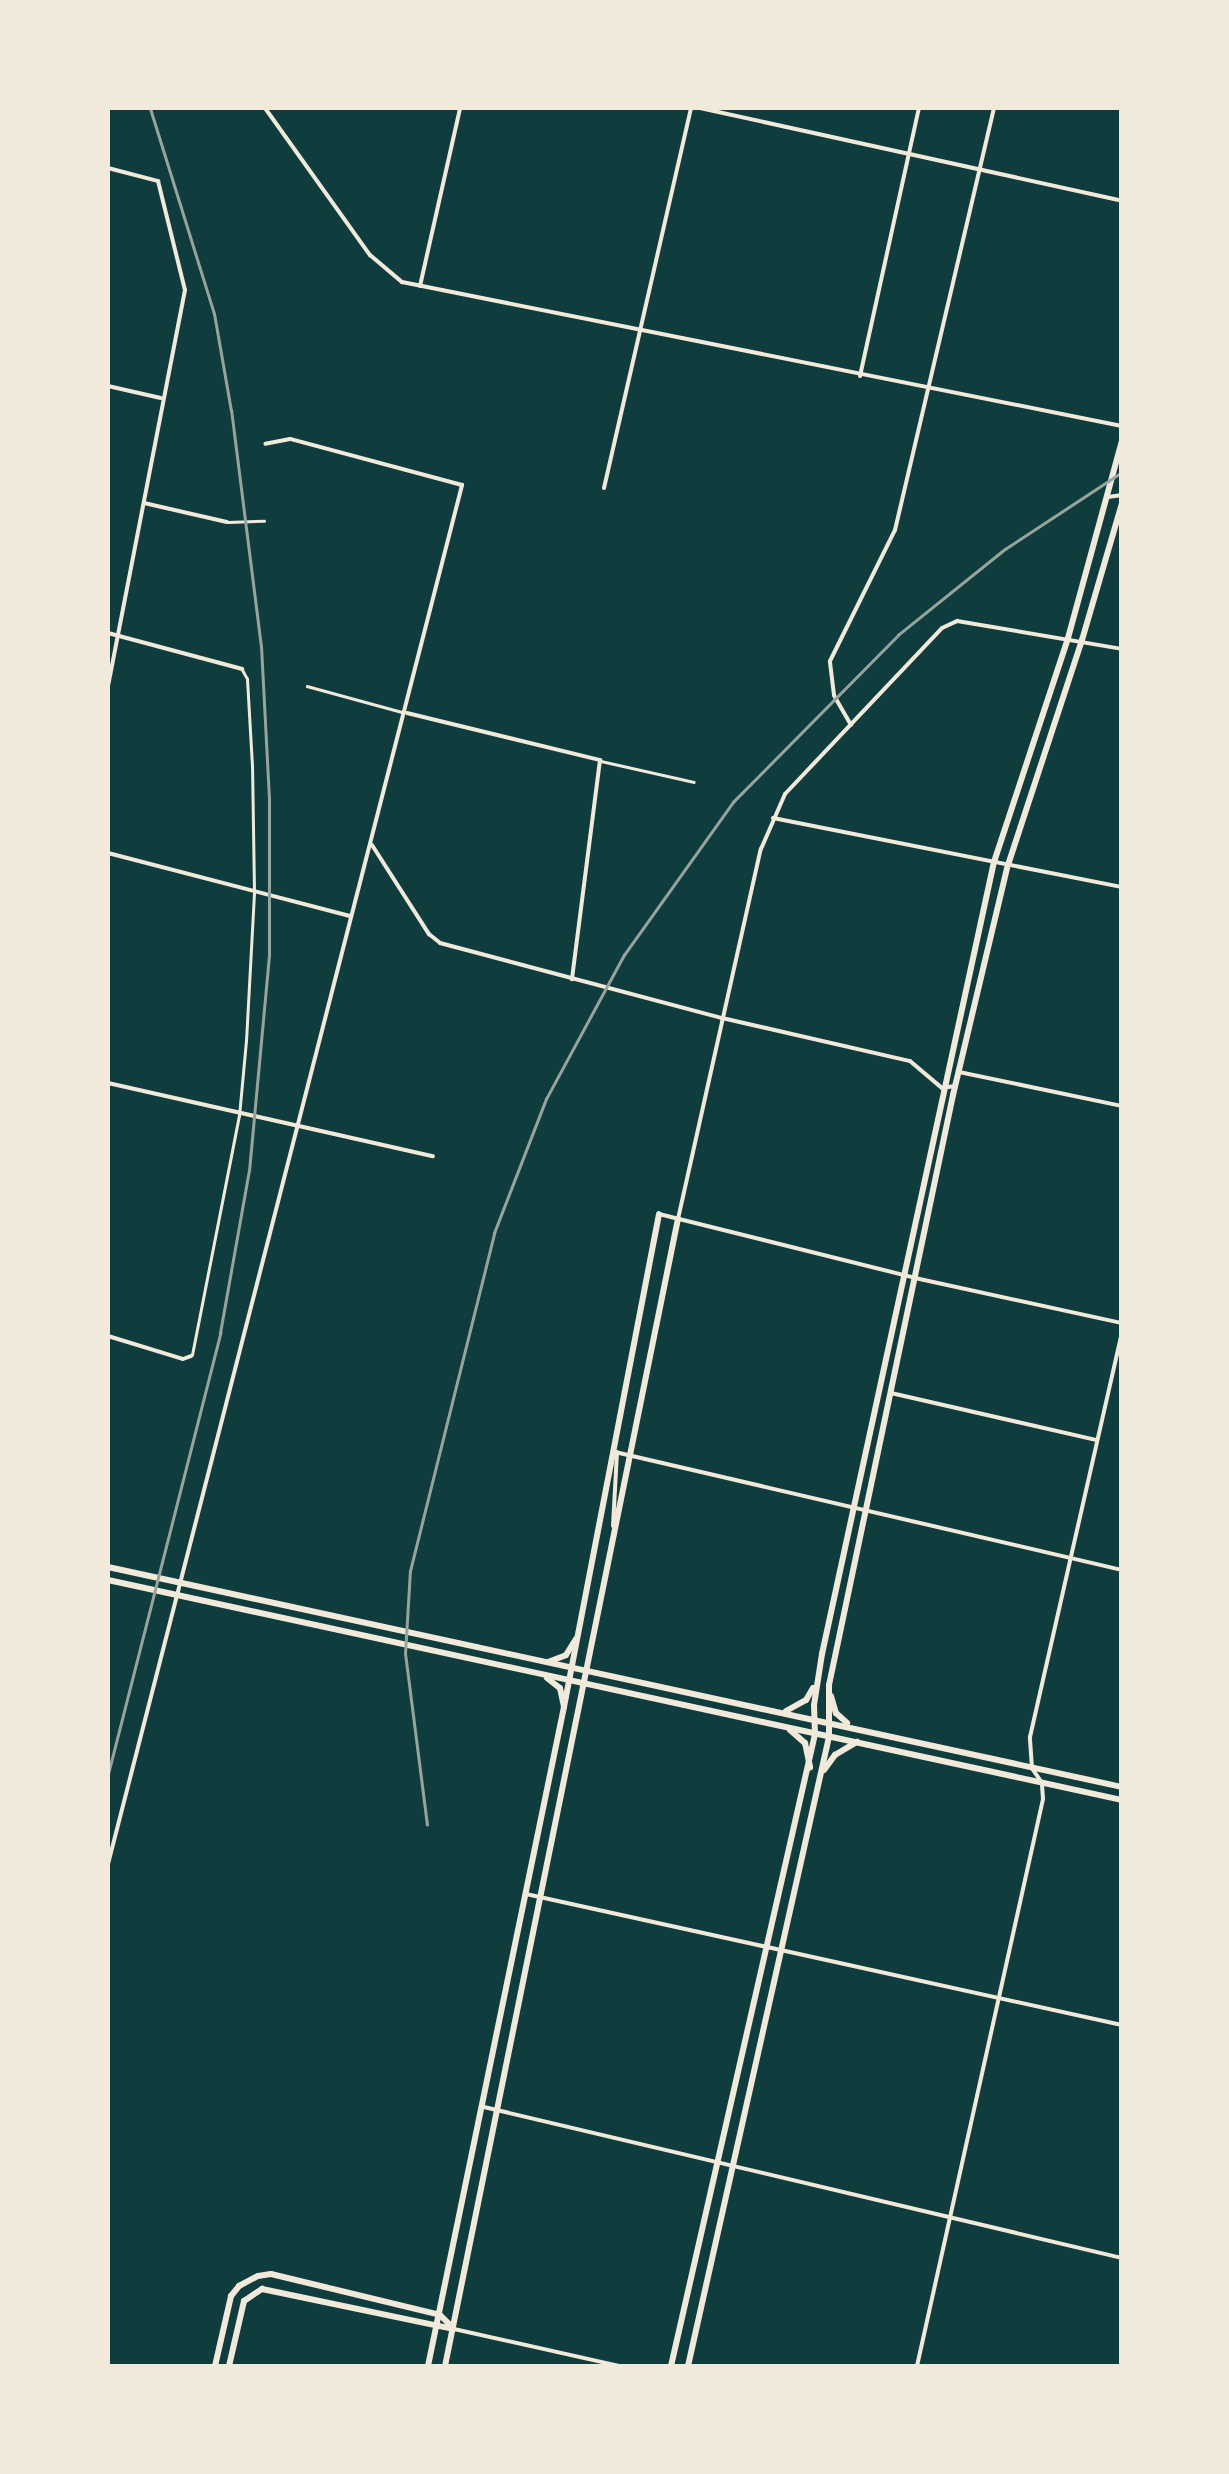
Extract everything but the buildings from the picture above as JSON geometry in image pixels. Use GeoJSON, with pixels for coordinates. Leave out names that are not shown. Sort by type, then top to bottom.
{"type":"FeatureCollection","features":[{"type":"Feature","properties":{"kind":"main road"},"geometry":{"type":"LineString","coordinates":[[670,2366],[810,1767],[816,1734],[818,1678],[942,1088],[994,862],[1068,638],[1122,441]]}},
{"type":"Feature","properties":{"kind":"main road"},"geometry":{"type":"LineString","coordinates":[[688,2366],[824,1770],[829,1737],[829,1684],[959,1072],[1008,864],[1082,640],[1122,503]]}},
{"type":"Feature","properties":{"kind":"main road"},"geometry":{"type":"LineString","coordinates":[[428,2366],[564,1707],[659,1214]]}},
{"type":"Feature","properties":{"kind":"main road"},"geometry":{"type":"LineString","coordinates":[[445,2366],[588,1671],[627,1455],[678,1220]]}},
{"type":"Feature","properties":{"kind":"main road"},"geometry":{"type":"LineString","coordinates":[[108,1567],[1122,1787]]}},
{"type":"Feature","properties":{"kind":"main road"},"geometry":{"type":"LineString","coordinates":[[108,1580],[1122,1800]]}},
{"type":"Feature","properties":{"kind":"main road"},"geometry":{"type":"LineString","coordinates":[[541,1663],[561,1659],[576,1639]]}},
{"type":"Feature","properties":{"kind":"main road"},"geometry":{"type":"LineString","coordinates":[[542,1674],[560,1688],[564,1707]]}},
{"type":"Feature","properties":{"kind":"main road"},"geometry":{"type":"LineString","coordinates":[[780,1713],[806,1700],[818,1678]]}},
{"type":"Feature","properties":{"kind":"main road"},"geometry":{"type":"LineString","coordinates":[[829,1684],[836,1713],[852,1726]]}},
{"type":"Feature","properties":{"kind":"main road"},"geometry":{"type":"LineString","coordinates":[[780,1725],[804,1743],[810,1767]]}},
{"type":"Feature","properties":{"kind":"main road"},"geometry":{"type":"LineString","coordinates":[[824,1770],[836,1755],[857,1742]]}},
{"type":"Feature","properties":{"kind":"main road"},"geometry":{"type":"LineString","coordinates":[[215,2366],[231,2296],[247,2280],[271,2274],[440,2315],[454,2329]]}},
{"type":"Feature","properties":{"kind":"main road"},"geometry":{"type":"LineString","coordinates":[[229,2366],[244,2300],[251,2293],[274,2288],[454,2329]]}},
{"type":"Feature","properties":{"kind":"street"},"geometry":{"type":"LineString","coordinates":[[265,108],[370,255],[402,282],[1122,426]]}},
{"type":"Feature","properties":{"kind":"street"},"geometry":{"type":"LineString","coordinates":[[420,286],[460,108]]}},
{"type":"Feature","properties":{"kind":"street"},"geometry":{"type":"LineString","coordinates":[[604,488],[691,108]]}},
{"type":"Feature","properties":{"kind":"street"},"geometry":{"type":"LineString","coordinates":[[700,108],[1122,201]]}},
{"type":"Feature","properties":{"kind":"street"},"geometry":{"type":"LineString","coordinates":[[860,376],[919,108]]}},
{"type":"Feature","properties":{"kind":"street"},"geometry":{"type":"LineString","coordinates":[[852,725],[834,695],[830,662],[895,530],[994,108]]}},
{"type":"Feature","properties":{"kind":"street"},"geometry":{"type":"LineString","coordinates":[[108,168],[158,182],[186,290],[108,684]]}},
{"type":"Feature","properties":{"kind":"street"},"geometry":{"type":"LineString","coordinates":[[108,386],[164,399]]}},
{"type":"Feature","properties":{"kind":"street"},"geometry":{"type":"LineString","coordinates":[[108,1864],[350,916],[407,713],[462,485],[290,439],[265,444]]}},
{"type":"Feature","properties":{"kind":"street"},"geometry":{"type":"LineString","coordinates":[[1108,498],[1122,495]]}},
{"type":"Feature","properties":{"kind":"street"},"geometry":{"type":"LineString","coordinates":[[144,504],[227,522]]}},
{"type":"Feature","properties":{"kind":"street"},"geometry":{"type":"LineString","coordinates":[[678,1220],[722,1018],[772,818],[786,794],[942,628],[969,620],[1122,648]]}},
{"type":"Feature","properties":{"kind":"street"},"geometry":{"type":"LineString","coordinates":[[108,633],[242,669]]}},
{"type":"Feature","properties":{"kind":"street"},"geometry":{"type":"LineString","coordinates":[[407,713],[600,760],[572,979]]}},
{"type":"Feature","properties":{"kind":"street"},"geometry":{"type":"LineString","coordinates":[[772,818],[1122,887]]}},
{"type":"Feature","properties":{"kind":"street"},"geometry":{"type":"LineString","coordinates":[[372,845],[429,934],[440,942],[628,994],[910,1062],[942,1088],[956,1086]]}},
{"type":"Feature","properties":{"kind":"street"},"geometry":{"type":"LineString","coordinates":[[108,853],[350,916]]}},
{"type":"Feature","properties":{"kind":"street"},"geometry":{"type":"LineString","coordinates":[[959,1072],[1122,1106]]}},
{"type":"Feature","properties":{"kind":"street"},"geometry":{"type":"LineString","coordinates":[[108,1083],[239,1116],[434,1156]]}},
{"type":"Feature","properties":{"kind":"street"},"geometry":{"type":"LineString","coordinates":[[659,1214],[915,1278],[1122,1323]]}},
{"type":"Feature","properties":{"kind":"street"},"geometry":{"type":"LineString","coordinates":[[917,2366],[1043,1800],[1042,1783],[1032,1768],[1030,1737],[1122,1331]]}},
{"type":"Feature","properties":{"kind":"street"},"geometry":{"type":"LineString","coordinates":[[108,1336],[183,1359],[191,1356]]}},
{"type":"Feature","properties":{"kind":"street"},"geometry":{"type":"LineString","coordinates":[[891,1393],[1097,1440]]}},
{"type":"Feature","properties":{"kind":"street"},"geometry":{"type":"LineString","coordinates":[[614,1534],[614,1451],[1122,1570]]}},
{"type":"Feature","properties":{"kind":"street"},"geometry":{"type":"LineString","coordinates":[[526,1894],[1122,2025]]}},
{"type":"Feature","properties":{"kind":"street"},"geometry":{"type":"LineString","coordinates":[[482,2106],[1122,2258]]}},
{"type":"Feature","properties":{"kind":"street"},"geometry":{"type":"LineString","coordinates":[[454,2329],[619,2366]]}},
{"type":"Feature","properties":{"kind":"lane"},"geometry":{"type":"LineString","coordinates":[[227,522],[264,520]]}},
{"type":"Feature","properties":{"kind":"lane"},"geometry":{"type":"LineString","coordinates":[[191,1356],[239,1116],[254,891],[248,679],[242,669]]}},
{"type":"Feature","properties":{"kind":"lane"},"geometry":{"type":"LineString","coordinates":[[307,686],[407,713]]}},
{"type":"Feature","properties":{"kind":"lane"},"geometry":{"type":"LineString","coordinates":[[600,760],[694,782]]}},
{"type":"Feature","properties":{"kind":"railway"},"geometry":{"type":"LineString","coordinates":[[108,1774],[220,1333],[249,1171],[269,956],[269,799],[261,647],[231,411],[214,314],[150,108]]}},
{"type":"Feature","properties":{"kind":"railway"},"geometry":{"type":"LineString","coordinates":[[427,1825],[405,1654],[410,1571],[494,1233],[546,1099],[624,955],[733,802],[898,635],[1005,549],[1122,472]]}}]}
